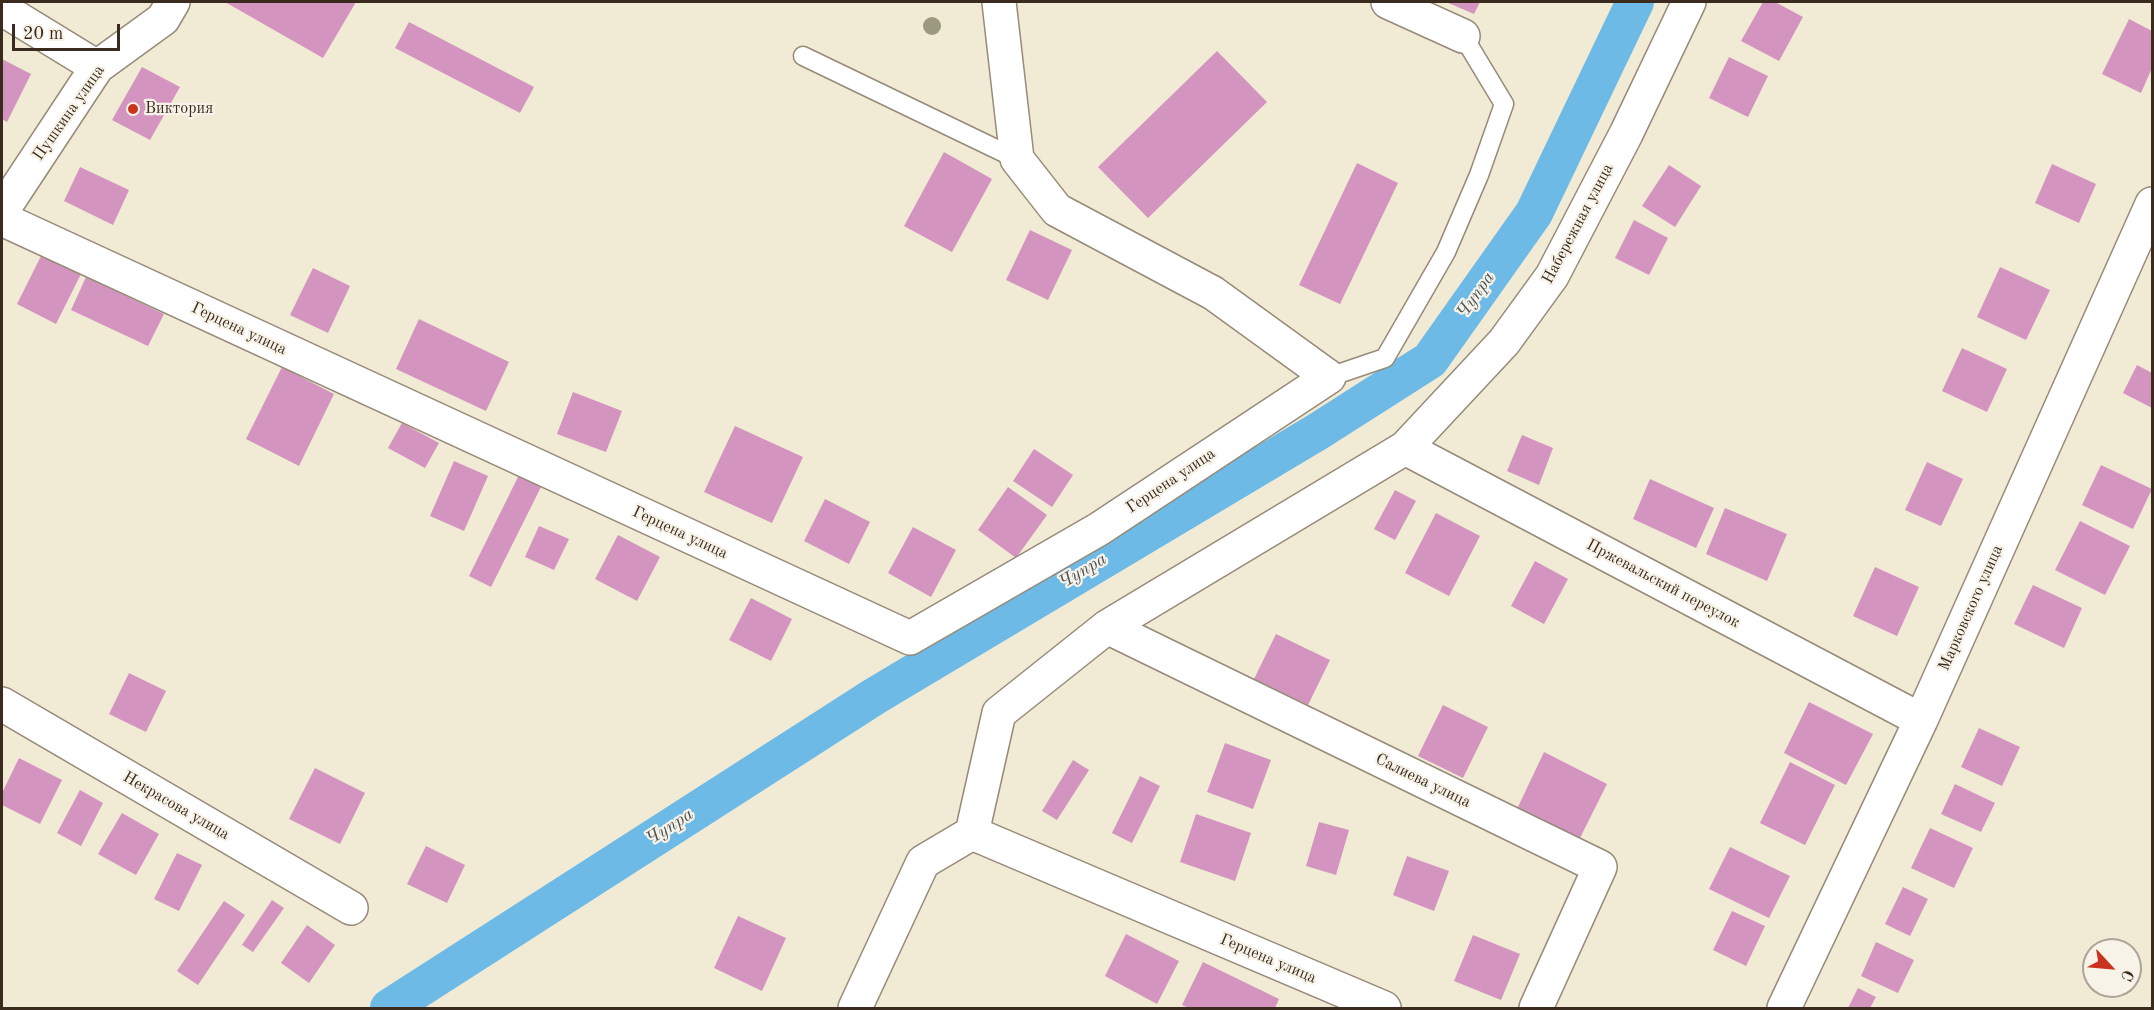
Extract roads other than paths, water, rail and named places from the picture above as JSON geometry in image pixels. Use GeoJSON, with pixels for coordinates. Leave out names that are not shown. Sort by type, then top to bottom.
{"type":"FeatureCollection","features":[{"type":"Feature","properties":{"kind":"street","name":"Пушкина улица"},"geometry":{"type":"LineString","coordinates":[[2,211],[97,67],[163,19],[173,2]]}},
{"type":"Feature","properties":{"kind":"street"},"geometry":{"type":"LineString","coordinates":[[999,2],[1017,159],[1057,210],[1213,293],[1329,376]]}},
{"type":"Feature","properties":{"kind":"street"},"geometry":{"type":"LineString","coordinates":[[1388,2],[1463,36]]}},
{"type":"Feature","properties":{"kind":"street","name":"Набережная улица"},"geometry":{"type":"LineString","coordinates":[[972,833],[999,713],[1107,627],[1405,448],[1504,342],[1552,276],[1626,134],[1689,2]]}},
{"type":"Feature","properties":{"kind":"street"},"geometry":{"type":"LineString","coordinates":[[2,10],[97,67]]}},
{"type":"Feature","properties":{"kind":"street","name":"Марковского улица"},"geometry":{"type":"LineString","coordinates":[[1784,1008],[1921,720],[2152,204]]}},
{"type":"Feature","properties":{"kind":"street","name":"Герцена улица"},"geometry":{"type":"LineString","coordinates":[[2,219],[910,638],[1099,530],[1329,376]]}},
{"type":"Feature","properties":{"kind":"street","name":"Пржевальский переулок"},"geometry":{"type":"LineString","coordinates":[[1405,448],[1921,720]]}},
{"type":"Feature","properties":{"kind":"street","name":"Салиева улица"},"geometry":{"type":"LineString","coordinates":[[1107,627],[1600,867],[1536,1008]]}},
{"type":"Feature","properties":{"kind":"street","name":"Некрасова улица"},"geometry":{"type":"LineString","coordinates":[[2,704],[351,908]]}},
{"type":"Feature","properties":{"kind":"street"},"geometry":{"type":"LineString","coordinates":[[855,1008],[923,862],[972,833]]}},
{"type":"Feature","properties":{"kind":"street","name":"Герцена улица"},"geometry":{"type":"LineString","coordinates":[[972,833],[1384,1008]]}},
{"type":"Feature","properties":{"kind":"lane"},"geometry":{"type":"LineString","coordinates":[[1329,376],[1385,358],[1446,252],[1479,175],[1504,104],[1463,36]]}},
{"type":"Feature","properties":{"kind":"lane"},"geometry":{"type":"LineString","coordinates":[[803,56],[1017,159]]}},
{"type":"Feature","properties":{"kind":"waterway","name":"Чупра"},"geometry":{"type":"LineString","coordinates":[[389,1008],[875,696],[1317,432],[1430,360],[1534,213],[1635,2]]}},
{"type":"Feature","properties":{"kind":"place","name":"Виктория"},"geometry":{"type":"Point","coordinates":[133,109]}}]}
